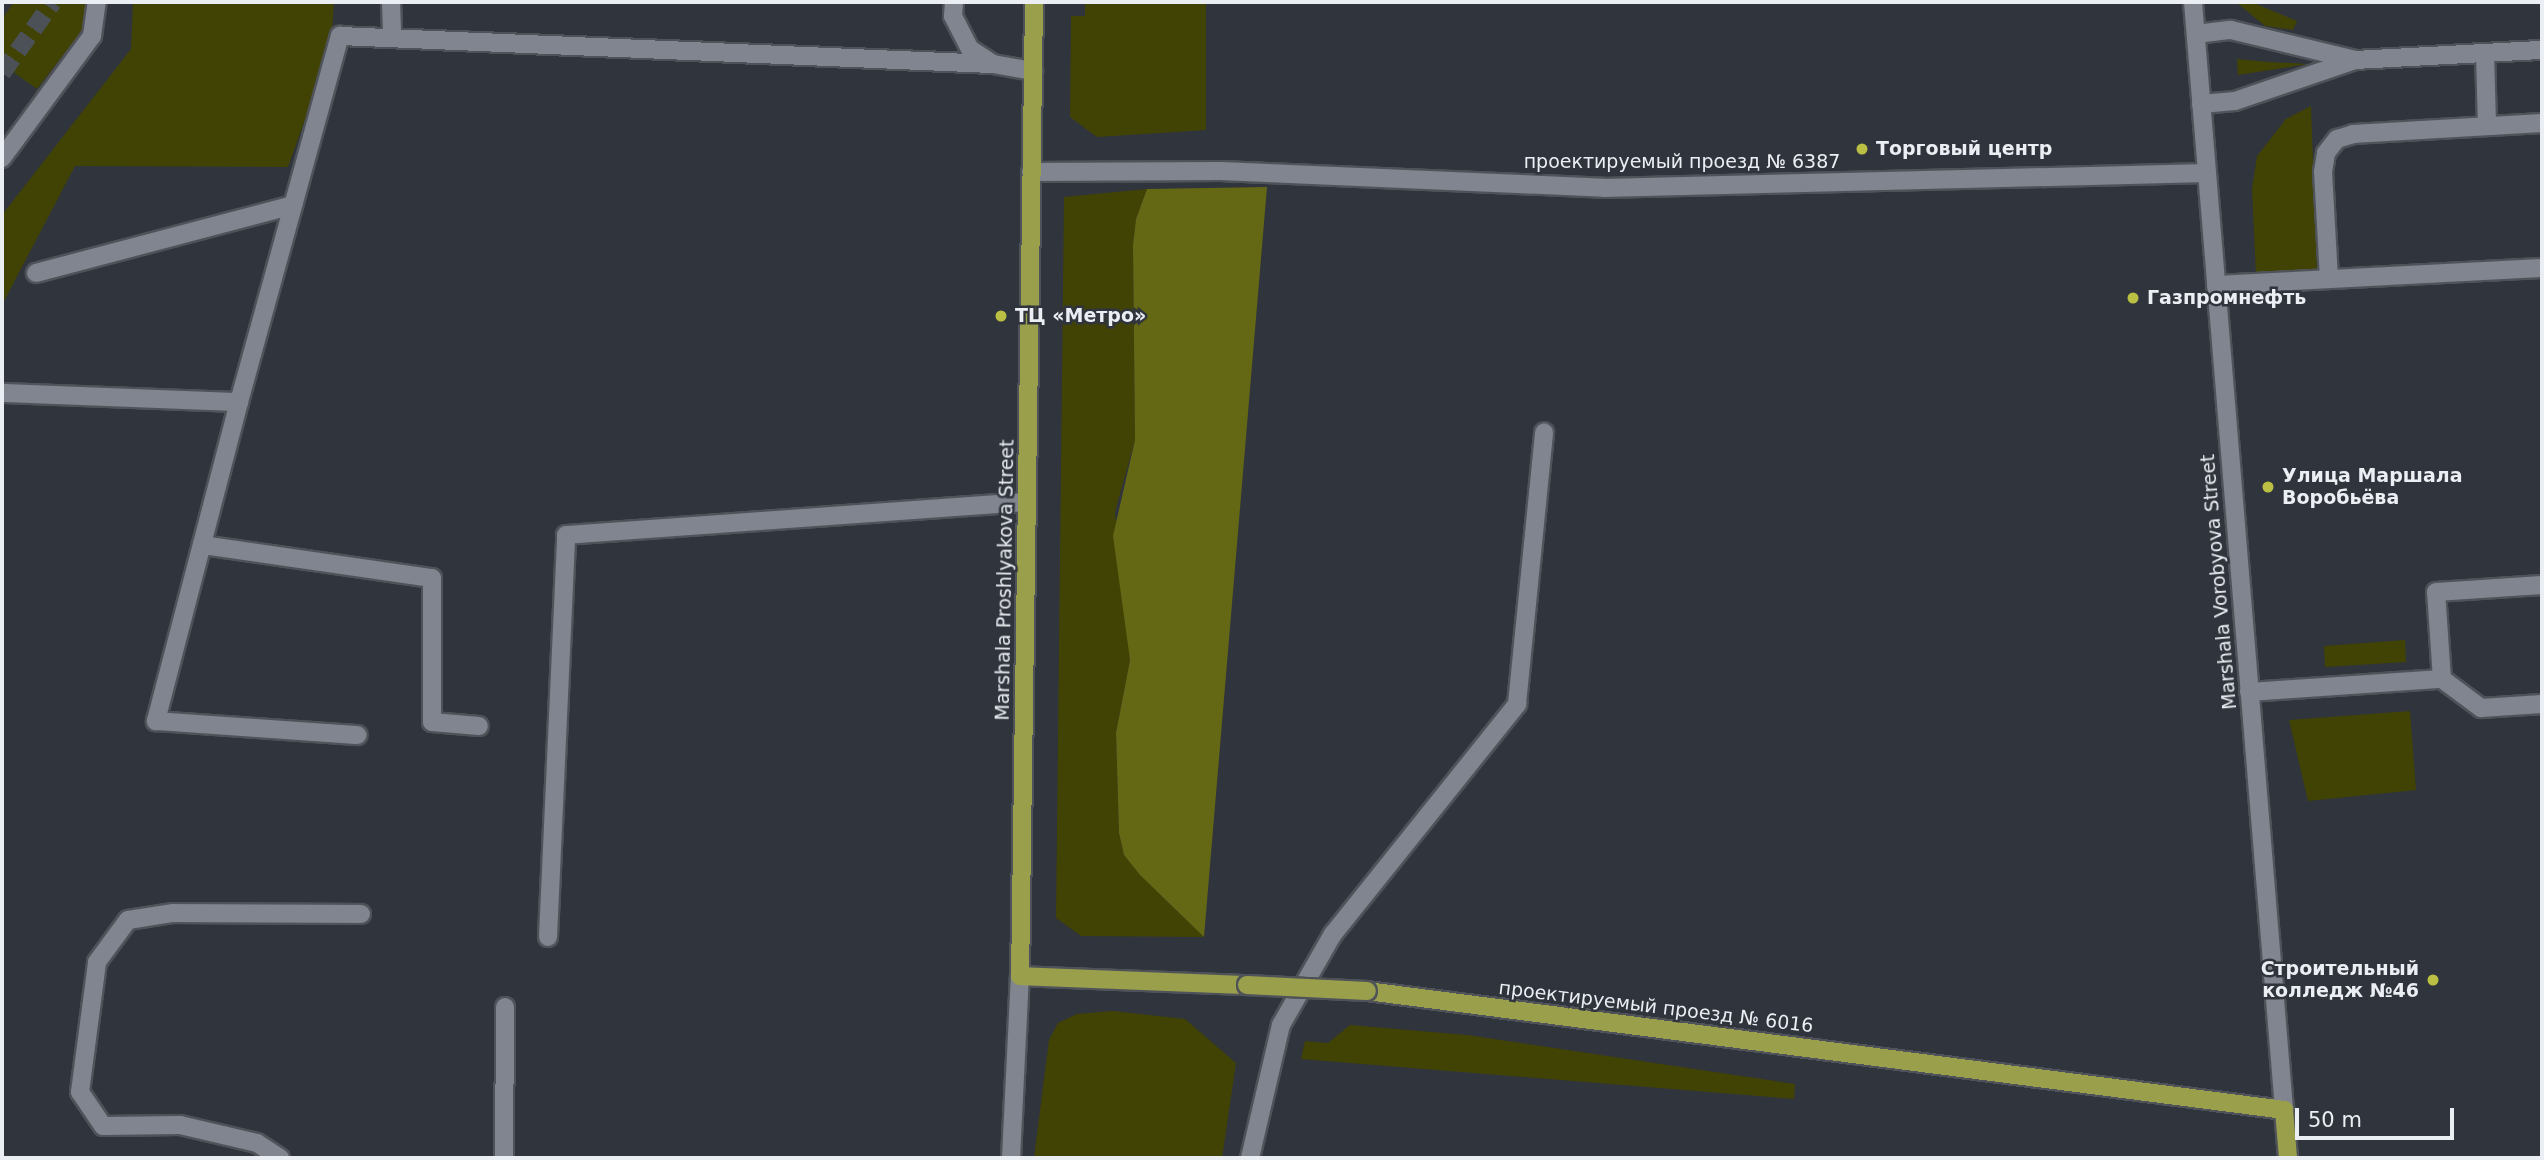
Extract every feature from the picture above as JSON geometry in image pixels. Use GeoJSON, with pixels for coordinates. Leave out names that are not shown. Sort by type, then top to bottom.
{"type":"FeatureCollection","features":[{"type":"Feature","properties":{"kind":"main road","name":"Marshala Proshlyakova Street"},"geometry":{"type":"LineString","coordinates":[[1020,976],[1034,2]]}},
{"type":"Feature","properties":{"kind":"main road","name":"проектируемый проезд № 6016"},"geometry":{"type":"LineString","coordinates":[[1020,976],[1367,991],[2284,1110]]}},
{"type":"Feature","properties":{"kind":"main road","name":"Marshala Vorobyova Street"},"geometry":{"type":"LineString","coordinates":[[2284,1110],[2288,1158]]}},
{"type":"Feature","properties":{"kind":"street"},"geometry":{"type":"LineString","coordinates":[[2,158],[92,36],[97,2]]}},
{"type":"Feature","properties":{"kind":"street"},"geometry":{"type":"LineString","coordinates":[[391,2],[392,38]]}},
{"type":"Feature","properties":{"kind":"street"},"geometry":{"type":"LineString","coordinates":[[954,2],[961,37],[970,49],[993,64]]}},
{"type":"Feature","properties":{"kind":"street","name":"Marshala Vorobyova Street"},"geometry":{"type":"LineString","coordinates":[[2193,2],[2284,1110]]}},
{"type":"Feature","properties":{"kind":"street"},"geometry":{"type":"LineString","coordinates":[[2196,34],[2231,30],[2355,60]]}},
{"type":"Feature","properties":{"kind":"street"},"geometry":{"type":"LineString","coordinates":[[358,735],[156,721],[239,402],[340,36],[993,64],[1033,71]]}},
{"type":"Feature","properties":{"kind":"street"},"geometry":{"type":"LineString","coordinates":[[2201,104],[2235,102],[2355,60],[2542,50]]}},
{"type":"Feature","properties":{"kind":"street"},"geometry":{"type":"LineString","coordinates":[[2485,53],[2487,126]]}},
{"type":"Feature","properties":{"kind":"street"},"geometry":{"type":"LineString","coordinates":[[2329,279],[2323,172],[2326,153],[2337,139],[2542,123]]}},
{"type":"Feature","properties":{"kind":"street","name":"проектируемый проезд № 6387"},"geometry":{"type":"LineString","coordinates":[[1031,172],[1221,171],[1604,188],[2207,173]]}},
{"type":"Feature","properties":{"kind":"street"},"geometry":{"type":"LineString","coordinates":[[36,273],[293,205]]}},
{"type":"Feature","properties":{"kind":"street"},"geometry":{"type":"LineString","coordinates":[[2216,285],[2542,268]]}},
{"type":"Feature","properties":{"kind":"street"},"geometry":{"type":"LineString","coordinates":[[2,393],[239,402]]}},
{"type":"Feature","properties":{"kind":"street"},"geometry":{"type":"LineString","coordinates":[[1250,1158],[1281,1025],[1333,934],[1517,705],[1544,432]]}},
{"type":"Feature","properties":{"kind":"street"},"geometry":{"type":"LineString","coordinates":[[548,937],[566,535],[1027,502]]}},
{"type":"Feature","properties":{"kind":"street"},"geometry":{"type":"LineString","coordinates":[[202,545],[432,578],[432,722],[479,726]]}},
{"type":"Feature","properties":{"kind":"street"},"geometry":{"type":"LineString","coordinates":[[2442,679],[2436,592],[2542,585]]}},
{"type":"Feature","properties":{"kind":"street"},"geometry":{"type":"LineString","coordinates":[[2249,692],[2442,679],[2481,708],[2542,704]]}},
{"type":"Feature","properties":{"kind":"street"},"geometry":{"type":"LineString","coordinates":[[280,1158],[257,1143],[180,1125],[103,1126],[80,1092],[97,962],[128,920],[173,913],[360,914]]}},
{"type":"Feature","properties":{"kind":"street","name":"Marshala Proshlyakova Street"},"geometry":{"type":"LineString","coordinates":[[1011,1158],[1020,976]]}},
{"type":"Feature","properties":{"kind":"street"},"geometry":{"type":"LineString","coordinates":[[504,1158],[505,1007]]}},
{"type":"Feature","properties":{"kind":"shaded area"},"geometry":{"type":"Polygon","coordinates":[[[14,2],[88,2],[84,28],[37,89],[2,64],[2,19],[14,2]]]}},
{"type":"Feature","properties":{"kind":"shaded area"},"geometry":{"type":"Polygon","coordinates":[[[133,2],[334,2],[331,47],[288,167],[75,166],[2,305],[2,215],[131,49],[133,2]]]}},
{"type":"Feature","properties":{"kind":"shaded area"},"geometry":{"type":"Polygon","coordinates":[[[1085,2],[1206,2],[1206,130],[1097,137],[1070,117],[1071,16],[1085,16],[1085,2]]]}},
{"type":"Feature","properties":{"kind":"shaded area"},"geometry":{"type":"Polygon","coordinates":[[[2236,2],[2251,2],[2297,21],[2293,30],[2265,26],[2236,2]]]}},
{"type":"Feature","properties":{"kind":"shaded area"},"geometry":{"type":"Polygon","coordinates":[[[2237,59],[2269,62],[2308,64],[2238,75],[2237,59]]]}},
{"type":"Feature","properties":{"kind":"shaded area"},"geometry":{"type":"Polygon","coordinates":[[[2311,106],[2317,272],[2256,275],[2252,189],[2257,156],[2286,119],[2311,106]]]}},
{"type":"Feature","properties":{"kind":"shaded area"},"geometry":{"type":"Polygon","coordinates":[[[1267,187],[1204,937],[1140,875],[1124,855],[1119,833],[1116,733],[1130,660],[1113,536],[1135,440],[1133,245],[1136,219],[1147,189],[1267,187]]]}},
{"type":"Feature","properties":{"kind":"shaded area"},"geometry":{"type":"Polygon","coordinates":[[[1147,189],[1136,219],[1133,245],[1135,440],[1115,512],[1130,660],[1116,733],[1119,833],[1124,855],[1140,875],[1204,937],[1081,936],[1056,918],[1064,197],[1147,189]]]}},
{"type":"Feature","properties":{"kind":"shaded area"},"geometry":{"type":"Polygon","coordinates":[[[2405,640],[2406,662],[2325,667],[2324,646],[2405,640]]]}},
{"type":"Feature","properties":{"kind":"shaded area"},"geometry":{"type":"Polygon","coordinates":[[[2410,711],[2416,790],[2308,801],[2289,720],[2410,711]]]}},
{"type":"Feature","properties":{"kind":"shaded area"},"geometry":{"type":"Polygon","coordinates":[[[1113,1011],[1185,1019],[1236,1063],[1222,1158],[1034,1158],[1049,1040],[1058,1023],[1077,1014],[1113,1011]]]}},
{"type":"Feature","properties":{"kind":"shaded area"},"geometry":{"type":"Polygon","coordinates":[[[1350,1025],[1467,1035],[1795,1084],[1794,1099],[1301,1059],[1305,1041],[1328,1043],[1350,1025]]]}},
{"type":"Feature","properties":{"kind":"tunnel"},"geometry":{"type":"LineString","coordinates":[[2,73],[53,2]]}},
{"type":"Feature","properties":{"kind":"place","name":"Торговый центр"},"geometry":{"type":"Point","coordinates":[1862,149]}},
{"type":"Feature","properties":{"kind":"place","name":"Газпромнефть"},"geometry":{"type":"Point","coordinates":[2133,298]}},
{"type":"Feature","properties":{"kind":"place","name":"ТЦ «Метро»"},"geometry":{"type":"Point","coordinates":[1001,316]}},
{"type":"Feature","properties":{"kind":"place","name":"Улица Маршала Воробьёва"},"geometry":{"type":"Point","coordinates":[2268,487]}},
{"type":"Feature","properties":{"kind":"place","name":"Строительный колледж №46"},"geometry":{"type":"Point","coordinates":[2433,980]}}]}
